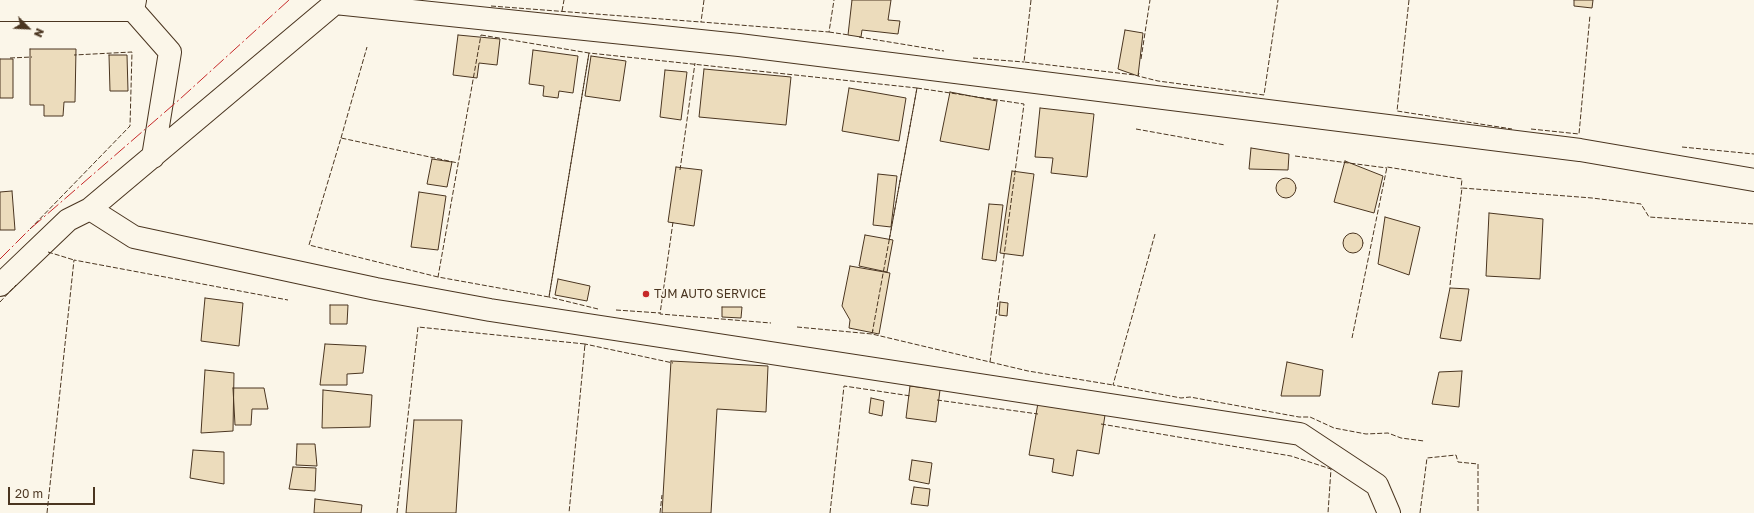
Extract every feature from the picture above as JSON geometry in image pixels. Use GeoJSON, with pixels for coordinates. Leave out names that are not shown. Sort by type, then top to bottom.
{"type":"FeatureCollection","features":[{"type":"Feature","properties":{"kind":"street"},"geometry":{"type":"LineString","coordinates":[[0,285],[68,220],[90,209],[336,2],[755,47],[1580,150],[1754,180]]}},
{"type":"Feature","properties":{"kind":"street"},"geometry":{"type":"LineString","coordinates":[[0,10],[134,5],[170,52],[153,157]]}},
{"type":"Feature","properties":{"kind":"street"},"geometry":{"type":"LineString","coordinates":[[90,209],[134,237],[376,289],[490,310],[1300,434],[1377,485],[1389,513]]}},
{"type":"Feature","properties":{"kind":"building"},"geometry":{"type":"Polygon","coordinates":[[[852,0],[891,0],[888,20],[900,21],[898,34],[862,30],[861,37],[848,35],[852,0]]]}},
{"type":"Feature","properties":{"kind":"building"},"geometry":{"type":"Polygon","coordinates":[[[1574,0],[1593,0],[1592,8],[1574,6],[1574,0]]]}},
{"type":"Feature","properties":{"kind":"building"},"geometry":{"type":"Polygon","coordinates":[[[1125,30],[1143,33],[1138,76],[1118,69],[1125,30]]]}},
{"type":"Feature","properties":{"kind":"building"},"geometry":{"type":"Polygon","coordinates":[[[458,35],[500,39],[497,65],[479,63],[477,78],[453,75],[458,35]]]}},
{"type":"Feature","properties":{"kind":"building"},"geometry":{"type":"Polygon","coordinates":[[[30,49],[76,49],[75,102],[64,102],[63,116],[44,116],[44,105],[30,105],[30,49]]]}},
{"type":"Feature","properties":{"kind":"building"},"geometry":{"type":"Polygon","coordinates":[[[533,50],[578,56],[573,93],[559,91],[558,98],[543,96],[544,86],[529,84],[533,50]]]}},
{"type":"Feature","properties":{"kind":"building"},"geometry":{"type":"Polygon","coordinates":[[[109,55],[127,55],[128,91],[110,91],[109,55]]]}},
{"type":"Feature","properties":{"kind":"building"},"geometry":{"type":"Polygon","coordinates":[[[591,56],[626,61],[620,101],[585,96],[591,56]]]}},
{"type":"Feature","properties":{"kind":"building"},"geometry":{"type":"Polygon","coordinates":[[[0,59],[13,59],[13,98],[0,98],[0,59]]]}},
{"type":"Feature","properties":{"kind":"building"},"geometry":{"type":"Polygon","coordinates":[[[704,69],[791,77],[786,125],[699,117],[704,69]]]}},
{"type":"Feature","properties":{"kind":"building"},"geometry":{"type":"Polygon","coordinates":[[[665,70],[687,72],[681,120],[660,117],[665,70]]]}},
{"type":"Feature","properties":{"kind":"building"},"geometry":{"type":"Polygon","coordinates":[[[849,88],[906,98],[899,141],[842,131],[849,88]]]}},
{"type":"Feature","properties":{"kind":"building"},"geometry":{"type":"Polygon","coordinates":[[[950,92],[997,101],[989,150],[940,141],[950,92]]]}},
{"type":"Feature","properties":{"kind":"building"},"geometry":{"type":"Polygon","coordinates":[[[1040,108],[1094,114],[1087,177],[1051,173],[1053,158],[1035,157],[1040,108]]]}},
{"type":"Feature","properties":{"kind":"building"},"geometry":{"type":"Polygon","coordinates":[[[1251,148],[1289,154],[1288,170],[1249,169],[1251,148]]]}},
{"type":"Feature","properties":{"kind":"building"},"geometry":{"type":"Polygon","coordinates":[[[432,159],[452,162],[447,187],[427,184],[432,159]]]}},
{"type":"Feature","properties":{"kind":"building"},"geometry":{"type":"Polygon","coordinates":[[[1345,161],[1383,176],[1374,213],[1334,202],[1345,161]]]}},
{"type":"Feature","properties":{"kind":"building"},"geometry":{"type":"Polygon","coordinates":[[[676,167],[702,170],[694,226],[668,222],[676,167]]]}},
{"type":"Feature","properties":{"kind":"building"},"geometry":{"type":"Polygon","coordinates":[[[1012,171],[1034,174],[1023,256],[1000,253],[1012,171]]]}},
{"type":"Feature","properties":{"kind":"building"},"geometry":{"type":"Polygon","coordinates":[[[878,174],[897,176],[891,227],[873,225],[878,174]]]}},
{"type":"Feature","properties":{"kind":"building"},"geometry":{"type":"Polygon","coordinates":[[[1286,178],[1293,181],[1296,188],[1293,195],[1286,198],[1279,195],[1276,188],[1279,181],[1286,178]]]}},
{"type":"Feature","properties":{"kind":"building"},"geometry":{"type":"Polygon","coordinates":[[[12,191],[15,230],[0,230],[0,192],[12,191]]]}},
{"type":"Feature","properties":{"kind":"building"},"geometry":{"type":"Polygon","coordinates":[[[419,192],[446,196],[438,250],[411,247],[419,192]]]}},
{"type":"Feature","properties":{"kind":"building"},"geometry":{"type":"Polygon","coordinates":[[[989,204],[1003,205],[996,261],[982,259],[989,204]]]}},
{"type":"Feature","properties":{"kind":"building"},"geometry":{"type":"Polygon","coordinates":[[[1489,213],[1543,219],[1540,279],[1486,276],[1489,213]]]}},
{"type":"Feature","properties":{"kind":"building"},"geometry":{"type":"Polygon","coordinates":[[[1385,217],[1420,227],[1409,275],[1378,264],[1385,217]]]}},
{"type":"Feature","properties":{"kind":"building"},"geometry":{"type":"Polygon","coordinates":[[[1353,233],[1360,236],[1363,243],[1360,250],[1353,253],[1346,250],[1343,243],[1346,236],[1353,233]]]}},
{"type":"Feature","properties":{"kind":"building"},"geometry":{"type":"Polygon","coordinates":[[[865,235],[893,240],[887,272],[859,266],[865,235]]]}},
{"type":"Feature","properties":{"kind":"building"},"geometry":{"type":"Polygon","coordinates":[[[850,266],[890,273],[879,334],[849,328],[850,320],[842,306],[850,266]]]}},
{"type":"Feature","properties":{"kind":"building"},"geometry":{"type":"Polygon","coordinates":[[[558,279],[590,286],[587,301],[555,295],[558,279]]]}},
{"type":"Feature","properties":{"kind":"building"},"geometry":{"type":"Polygon","coordinates":[[[1450,288],[1469,289],[1461,341],[1440,338],[1450,288]]]}},
{"type":"Feature","properties":{"kind":"building"},"geometry":{"type":"Polygon","coordinates":[[[205,298],[243,303],[239,346],[201,341],[205,298]]]}},
{"type":"Feature","properties":{"kind":"building"},"geometry":{"type":"Polygon","coordinates":[[[1000,302],[1008,303],[1007,316],[999,315],[1000,302]]]}},
{"type":"Feature","properties":{"kind":"building"},"geometry":{"type":"Polygon","coordinates":[[[330,305],[348,305],[347,324],[330,324],[330,305]]]}},
{"type":"Feature","properties":{"kind":"building"},"geometry":{"type":"Polygon","coordinates":[[[722,307],[742,307],[741,318],[722,317],[722,307]]]}},
{"type":"Feature","properties":{"kind":"building"},"geometry":{"type":"Polygon","coordinates":[[[325,344],[366,346],[363,373],[347,374],[347,385],[320,385],[325,344]]]}},
{"type":"Feature","properties":{"kind":"building"},"geometry":{"type":"Polygon","coordinates":[[[671,361],[768,366],[766,412],[717,409],[711,513],[662,513],[671,361]]]}},
{"type":"Feature","properties":{"kind":"building"},"geometry":{"type":"Polygon","coordinates":[[[1287,362],[1323,370],[1320,396],[1281,396],[1287,362]]]}},
{"type":"Feature","properties":{"kind":"building"},"geometry":{"type":"Polygon","coordinates":[[[205,370],[234,373],[233,431],[201,433],[205,370]]]}},
{"type":"Feature","properties":{"kind":"building"},"geometry":{"type":"Polygon","coordinates":[[[1462,371],[1459,407],[1432,404],[1439,372],[1462,371]]]}},
{"type":"Feature","properties":{"kind":"building"},"geometry":{"type":"Polygon","coordinates":[[[910,386],[940,390],[936,422],[906,418],[910,386]]]}},
{"type":"Feature","properties":{"kind":"building"},"geometry":{"type":"Polygon","coordinates":[[[233,388],[264,388],[268,409],[252,409],[251,425],[235,425],[233,388]]]}},
{"type":"Feature","properties":{"kind":"building"},"geometry":{"type":"Polygon","coordinates":[[[323,390],[372,395],[370,427],[322,428],[323,390]]]}},
{"type":"Feature","properties":{"kind":"building"},"geometry":{"type":"Polygon","coordinates":[[[871,398],[884,401],[882,416],[869,413],[871,398]]]}},
{"type":"Feature","properties":{"kind":"building"},"geometry":{"type":"Polygon","coordinates":[[[1038,403],[1105,415],[1099,454],[1077,450],[1073,476],[1052,472],[1054,459],[1029,455],[1038,403]]]}},
{"type":"Feature","properties":{"kind":"building"},"geometry":{"type":"Polygon","coordinates":[[[414,420],[462,420],[456,513],[406,513],[414,420]]]}},
{"type":"Feature","properties":{"kind":"building"},"geometry":{"type":"Polygon","coordinates":[[[297,444],[315,444],[317,466],[296,465],[297,444]]]}},
{"type":"Feature","properties":{"kind":"building"},"geometry":{"type":"Polygon","coordinates":[[[193,450],[224,452],[224,484],[190,478],[193,450]]]}},
{"type":"Feature","properties":{"kind":"building"},"geometry":{"type":"Polygon","coordinates":[[[912,460],[932,463],[929,484],[909,480],[912,460]]]}},
{"type":"Feature","properties":{"kind":"building"},"geometry":{"type":"Polygon","coordinates":[[[293,467],[316,468],[315,491],[289,489],[293,467]]]}},
{"type":"Feature","properties":{"kind":"building"},"geometry":{"type":"Polygon","coordinates":[[[914,487],[930,489],[928,506],[911,504],[914,487]]]}},
{"type":"Feature","properties":{"kind":"building"},"geometry":{"type":"Polygon","coordinates":[[[315,499],[362,505],[361,513],[314,513],[315,499]]]}},
{"type":"Feature","properties":{"kind":"fence"},"geometry":{"type":"LineString","coordinates":[[562,11],[564,0]]}},
{"type":"Feature","properties":{"kind":"fence"},"geometry":{"type":"LineString","coordinates":[[704,0],[701,22],[829,32],[834,0]]}},
{"type":"Feature","properties":{"kind":"fence"},"geometry":{"type":"LineString","coordinates":[[1031,0],[1024,62],[1135,75]]}},
{"type":"Feature","properties":{"kind":"fence"},"geometry":{"type":"LineString","coordinates":[[1141,59],[1150,0]]}},
{"type":"Feature","properties":{"kind":"fence"},"geometry":{"type":"LineString","coordinates":[[1139,73],[1138,76],[1158,81],[1264,95],[1278,0]]}},
{"type":"Feature","properties":{"kind":"fence"},"geometry":{"type":"LineString","coordinates":[[1409,0],[1397,111],[1512,129]]}},
{"type":"Feature","properties":{"kind":"fence"},"geometry":{"type":"LineString","coordinates":[[491,6],[701,22]]}},
{"type":"Feature","properties":{"kind":"fence"},"geometry":{"type":"LineString","coordinates":[[1531,129],[1579,134],[1590,15]]}},
{"type":"Feature","properties":{"kind":"fence"},"geometry":{"type":"LineString","coordinates":[[829,32],[849,35]]}},
{"type":"Feature","properties":{"kind":"fence"},"geometry":{"type":"LineString","coordinates":[[481,35],[589,53],[549,297],[438,277],[481,35]]}},
{"type":"Feature","properties":{"kind":"fence"},"geometry":{"type":"LineString","coordinates":[[859,37],[944,51]]}},
{"type":"Feature","properties":{"kind":"fence"},"geometry":{"type":"LineString","coordinates":[[341,138],[367,47]]}},
{"type":"Feature","properties":{"kind":"fence"},"geometry":{"type":"LineString","coordinates":[[30,229],[130,126],[132,52],[74,55]]}},
{"type":"Feature","properties":{"kind":"fence"},"geometry":{"type":"LineString","coordinates":[[598,309],[549,297],[589,53],[917,88],[889,241]]}},
{"type":"Feature","properties":{"kind":"fence"},"geometry":{"type":"LineString","coordinates":[[10,58],[32,57]]}},
{"type":"Feature","properties":{"kind":"fence"},"geometry":{"type":"LineString","coordinates":[[973,58],[1024,62]]}},
{"type":"Feature","properties":{"kind":"fence"},"geometry":{"type":"LineString","coordinates":[[680,170],[695,63]]}},
{"type":"Feature","properties":{"kind":"fence"},"geometry":{"type":"LineString","coordinates":[[917,88],[1024,104],[990,362],[872,334],[917,88]]}},
{"type":"Feature","properties":{"kind":"fence"},"geometry":{"type":"LineString","coordinates":[[1136,129],[1225,145]]}},
{"type":"Feature","properties":{"kind":"fence"},"geometry":{"type":"LineString","coordinates":[[438,277],[309,245],[341,138],[458,163]]}},
{"type":"Feature","properties":{"kind":"fence"},"geometry":{"type":"LineString","coordinates":[[1682,147],[1754,154]]}},
{"type":"Feature","properties":{"kind":"fence"},"geometry":{"type":"LineString","coordinates":[[1295,156],[1387,168]]}},
{"type":"Feature","properties":{"kind":"fence"},"geometry":{"type":"LineString","coordinates":[[1352,338],[1387,167],[1462,179],[1461,189]]}},
{"type":"Feature","properties":{"kind":"fence"},"geometry":{"type":"LineString","coordinates":[[1450,285],[1462,188],[1592,198],[1641,204],[1649,217],[1754,224]]}},
{"type":"Feature","properties":{"kind":"fence"},"geometry":{"type":"LineString","coordinates":[[673,222],[660,314],[771,323]]}},
{"type":"Feature","properties":{"kind":"fence"},"geometry":{"type":"LineString","coordinates":[[1155,234],[1113,385],[1181,398],[1190,397],[1299,417],[1310,417],[1334,428],[1366,434],[1388,433],[1401,438],[1424,441]]}},
{"type":"Feature","properties":{"kind":"fence"},"geometry":{"type":"LineString","coordinates":[[48,252],[74,260]]}},
{"type":"Feature","properties":{"kind":"fence"},"geometry":{"type":"LineString","coordinates":[[47,513],[74,260],[288,300]]}},
{"type":"Feature","properties":{"kind":"fence"},"geometry":{"type":"LineString","coordinates":[[0,302],[16,285]]}},
{"type":"Feature","properties":{"kind":"fence"},"geometry":{"type":"LineString","coordinates":[[616,310],[660,313]]}},
{"type":"Feature","properties":{"kind":"fence"},"geometry":{"type":"LineString","coordinates":[[397,513],[418,327],[585,344],[569,513]]}},
{"type":"Feature","properties":{"kind":"fence"},"geometry":{"type":"LineString","coordinates":[[797,327],[872,334],[873,330]]}},
{"type":"Feature","properties":{"kind":"fence"},"geometry":{"type":"LineString","coordinates":[[585,346],[585,344],[673,363]]}},
{"type":"Feature","properties":{"kind":"fence"},"geometry":{"type":"LineString","coordinates":[[990,362],[1028,371],[1113,385]]}},
{"type":"Feature","properties":{"kind":"fence"},"geometry":{"type":"LineString","coordinates":[[830,513],[844,386],[911,396]]}},
{"type":"Feature","properties":{"kind":"fence"},"geometry":{"type":"LineString","coordinates":[[937,400],[1038,414]]}},
{"type":"Feature","properties":{"kind":"fence"},"geometry":{"type":"LineString","coordinates":[[1101,424],[1291,456],[1331,469],[1328,513]]}},
{"type":"Feature","properties":{"kind":"fence"},"geometry":{"type":"LineString","coordinates":[[1420,513],[1427,458],[1456,455],[1458,462],[1478,464],[1478,513]]}},
{"type":"Feature","properties":{"kind":"fence"},"geometry":{"type":"LineString","coordinates":[[660,513],[662,495]]}},
{"type":"Feature","properties":{"kind":"power"},"geometry":{"type":"LineString","coordinates":[[0,259],[30,229],[180,99],[289,0]]}},
{"type":"Feature","properties":{"kind":"place","name":"TJM AUTO SERVICE"},"geometry":{"type":"Point","coordinates":[646,294]}}]}
